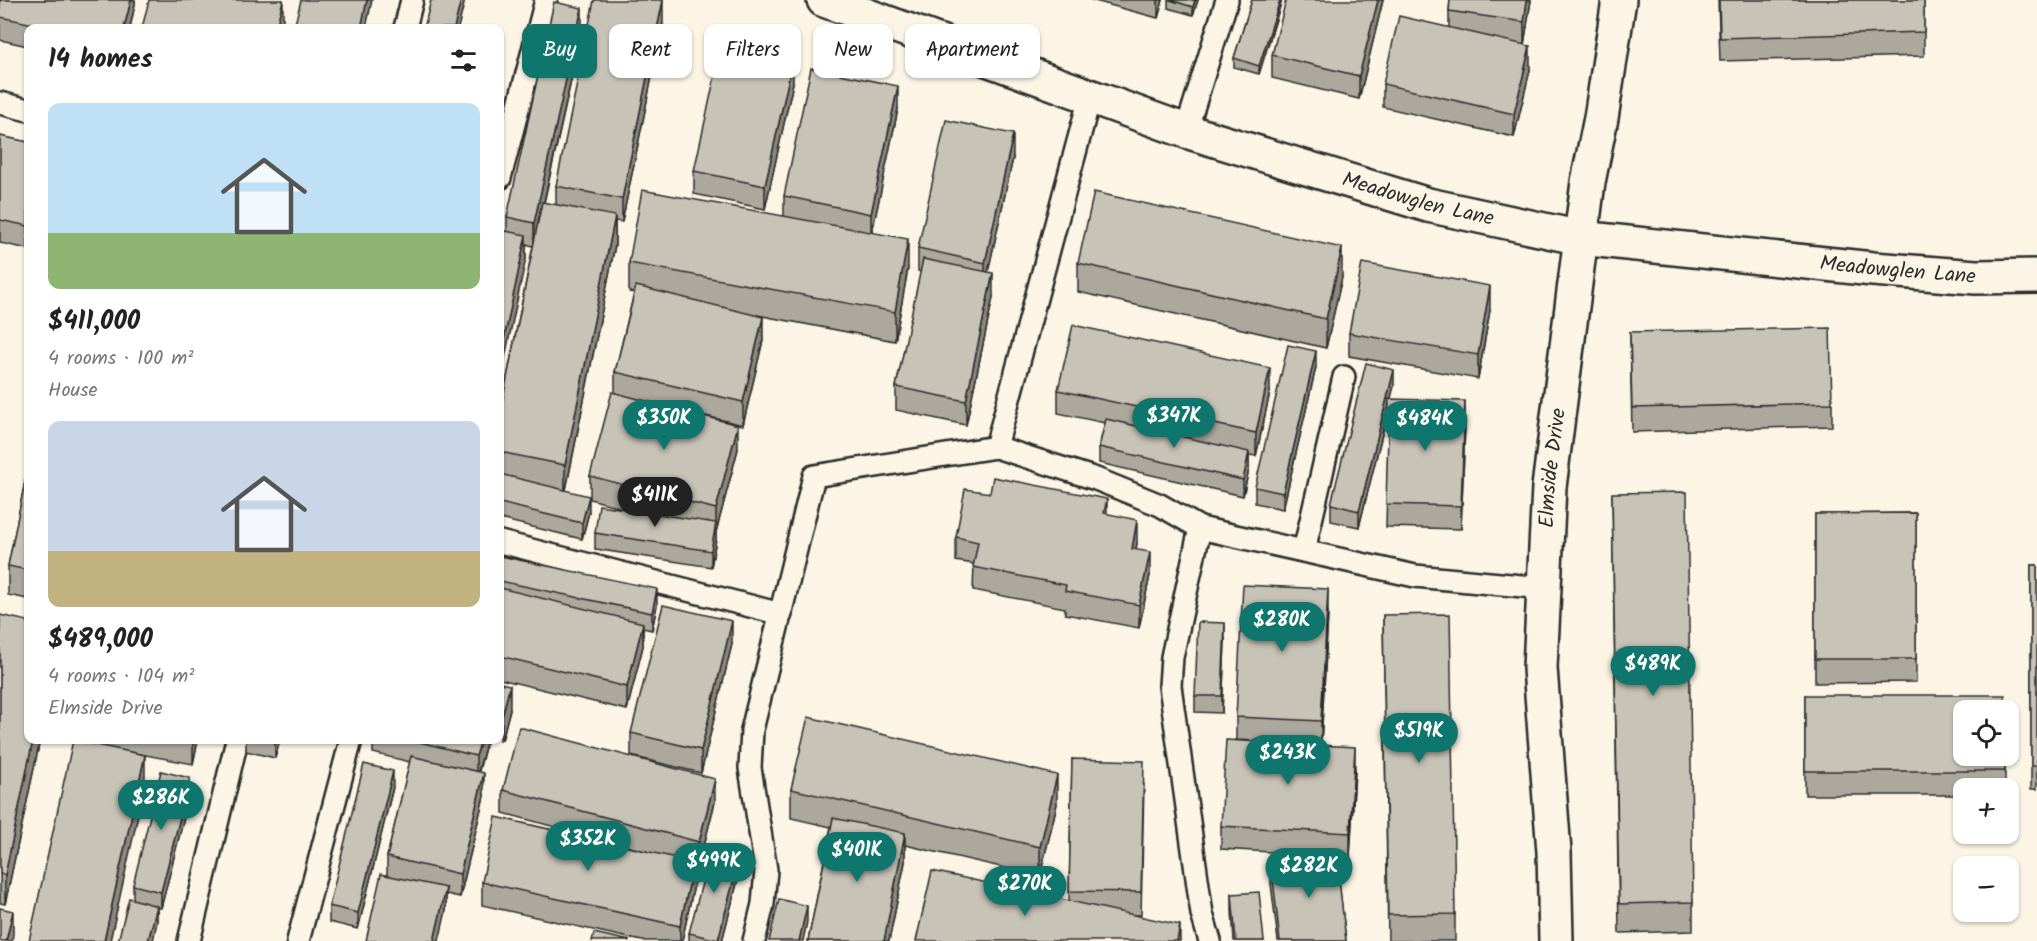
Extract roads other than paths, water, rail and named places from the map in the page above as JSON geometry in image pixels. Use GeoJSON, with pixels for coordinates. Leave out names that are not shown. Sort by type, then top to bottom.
{"type":"FeatureCollection","features":[{"type":"Feature","properties":{"kind":"street","name":"Meadowglen Lane"},"geometry":{"type":"LineString","coordinates":[[825,0],[1186,131],[1428,205],[1581,238],[1873,269],[1976,277],[2037,276]]}},
{"type":"Feature","properties":{"kind":"street","name":"Elmside Drive"},"geometry":{"type":"LineString","coordinates":[[1556,941],[1554,852],[1540,668],[1549,487],[1588,182],[1601,118],[1618,0]]}},
{"type":"Feature","properties":{"kind":"lane"},"geometry":{"type":"LineString","coordinates":[[406,24],[412,0]]}},
{"type":"Feature","properties":{"kind":"lane"},"geometry":{"type":"LineString","coordinates":[[504,163],[546,0]]}},
{"type":"Feature","properties":{"kind":"lane"},"geometry":{"type":"LineString","coordinates":[[1186,131],[1227,0]]}},
{"type":"Feature","properties":{"kind":"lane"},"geometry":{"type":"LineString","coordinates":[[996,447],[1090,97]]}},
{"type":"Feature","properties":{"kind":"lane"},"geometry":{"type":"LineString","coordinates":[[0,103],[24,109]]}},
{"type":"Feature","properties":{"kind":"lane"},"geometry":{"type":"LineString","coordinates":[[1304,551],[1344,377]]}},
{"type":"Feature","properties":{"kind":"lane"},"geometry":{"type":"LineString","coordinates":[[754,941],[763,904],[766,870],[750,768],[752,730],[814,476],[996,447],[1096,479],[1160,505],[1200,528],[1415,576],[1544,588]]}},
{"type":"Feature","properties":{"kind":"lane"},"geometry":{"type":"LineString","coordinates":[[1200,528],[1172,657],[1170,686],[1202,914],[1210,941]]}},
{"type":"Feature","properties":{"kind":"lane"},"geometry":{"type":"LineString","coordinates":[[504,543],[781,614]]}},
{"type":"Feature","properties":{"kind":"lane"},"geometry":{"type":"LineString","coordinates":[[189,941],[236,744]]}},
{"type":"Feature","properties":{"kind":"lane"},"geometry":{"type":"LineString","coordinates":[[298,941],[350,744]]}}]}
